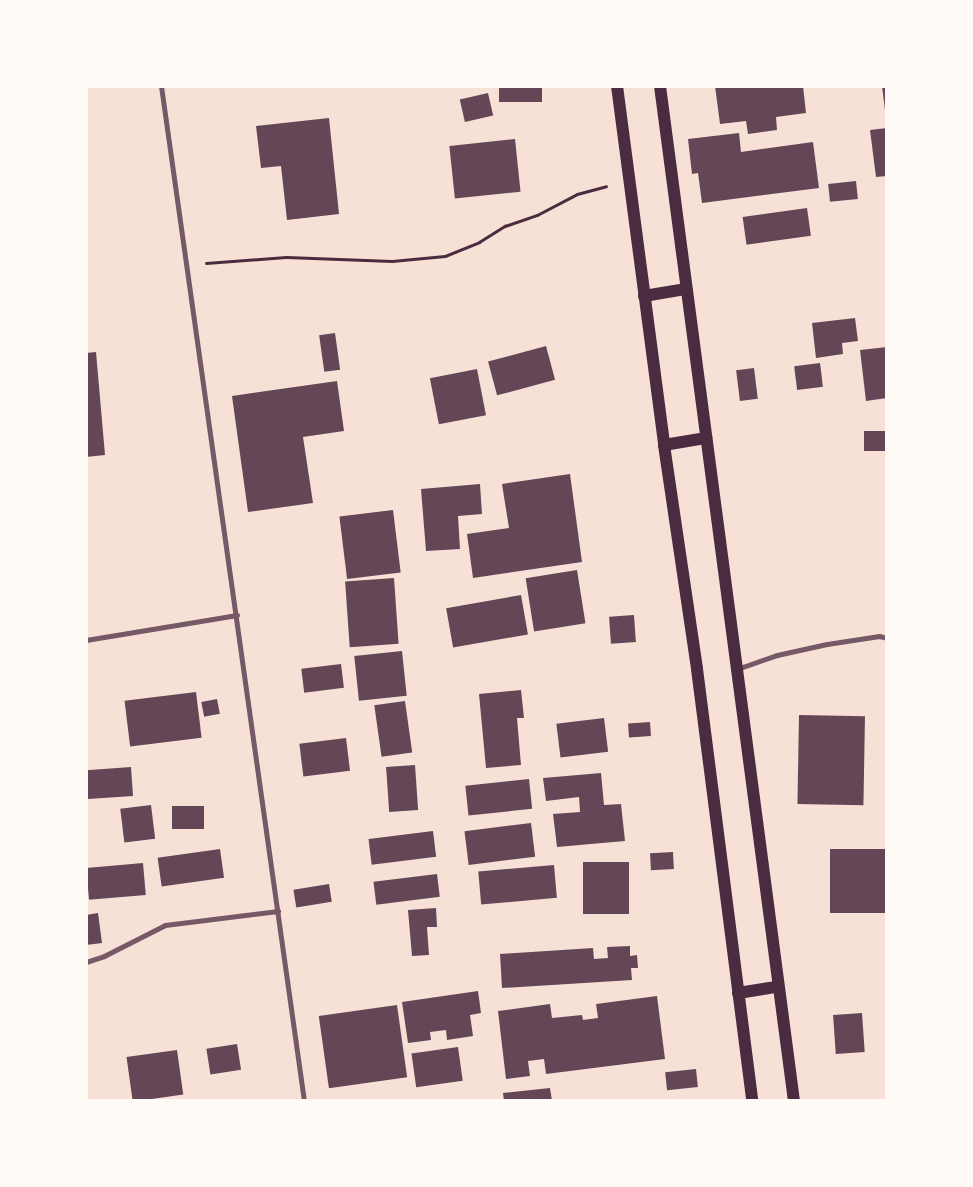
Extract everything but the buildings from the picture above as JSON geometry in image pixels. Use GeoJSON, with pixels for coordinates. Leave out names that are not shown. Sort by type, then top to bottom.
{"type":"FeatureCollection","features":[{"type":"Feature","properties":{"kind":"main road"},"geometry":{"type":"LineString","coordinates":[[617,86],[664,445],[697,669],[752,1101]]}},
{"type":"Feature","properties":{"kind":"main road"},"geometry":{"type":"LineString","coordinates":[[660,86],[777,987],[794,1101]]}},
{"type":"Feature","properties":{"kind":"main road"},"geometry":{"type":"LineString","coordinates":[[644,296],[686,289]]}},
{"type":"Feature","properties":{"kind":"main road"},"geometry":{"type":"LineString","coordinates":[[664,445],[706,438]]}},
{"type":"Feature","properties":{"kind":"main road"},"geometry":{"type":"LineString","coordinates":[[738,993],[777,987]]}},
{"type":"Feature","properties":{"kind":"street"},"geometry":{"type":"LineString","coordinates":[[161,86],[188,265],[304,1101]]}},
{"type":"Feature","properties":{"kind":"street"},"geometry":{"type":"LineString","coordinates":[[86,640],[237,615]]}},
{"type":"Feature","properties":{"kind":"street"},"geometry":{"type":"LineString","coordinates":[[736,670],[777,655],[827,644],[879,636],[887,638]]}},
{"type":"Feature","properties":{"kind":"street"},"geometry":{"type":"LineString","coordinates":[[86,962],[104,956],[165,925],[278,911]]}},
{"type":"Feature","properties":{"kind":"path"},"geometry":{"type":"LineString","coordinates":[[188,265],[286,257],[392,261],[445,256],[479,242],[505,226],[537,215],[577,194],[628,179]]}}]}
